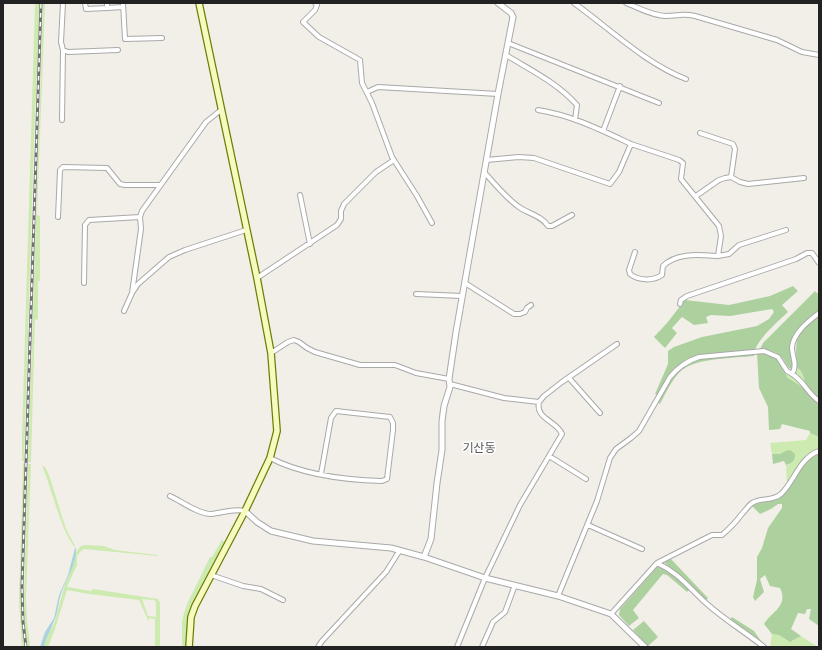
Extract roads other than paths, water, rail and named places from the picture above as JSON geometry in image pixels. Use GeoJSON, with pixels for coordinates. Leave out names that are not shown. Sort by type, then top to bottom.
{"type":"FeatureCollection","features":[{"type":"Feature","properties":{"kind":"main road"},"geometry":{"type":"LineString","coordinates":[[189,647],[191,617],[211,575],[246,511],[270,458],[277,431],[271,353],[257,278],[199,3]]}},
{"type":"Feature","properties":{"kind":"street"},"geometry":{"type":"LineString","coordinates":[[62,120],[63,50],[61,42],[63,3]]}},
{"type":"Feature","properties":{"kind":"street"},"geometry":{"type":"LineString","coordinates":[[85,3],[86,9],[107,8],[123,5],[125,39],[162,38]]}},
{"type":"Feature","properties":{"kind":"street"},"geometry":{"type":"LineString","coordinates":[[107,3],[107,8]]}},
{"type":"Feature","properties":{"kind":"street"},"geometry":{"type":"LineString","coordinates":[[315,3],[317,5],[315,10],[303,22],[319,37],[360,60],[362,83],[394,160],[432,223]]}},
{"type":"Feature","properties":{"kind":"street"},"geometry":{"type":"LineString","coordinates":[[424,557],[431,539],[442,450],[444,406],[450,381],[462,296],[513,17],[511,13],[498,3]]}},
{"type":"Feature","properties":{"kind":"street"},"geometry":{"type":"LineString","coordinates":[[574,3],[640,53],[672,74],[686,79]]}},
{"type":"Feature","properties":{"kind":"street"},"geometry":{"type":"LineString","coordinates":[[626,3],[656,15],[666,16],[685,14],[695,16],[777,40],[802,52],[819,55]]}},
{"type":"Feature","properties":{"kind":"street"},"geometry":{"type":"LineString","coordinates":[[508,43],[659,102]]}},
{"type":"Feature","properties":{"kind":"street"},"geometry":{"type":"LineString","coordinates":[[63,50],[68,52],[118,50]]}},
{"type":"Feature","properties":{"kind":"street"},"geometry":{"type":"LineString","coordinates":[[506,55],[558,86],[569,96],[577,105],[575,120]]}},
{"type":"Feature","properties":{"kind":"street"},"geometry":{"type":"LineString","coordinates":[[603,131],[620,86]]}},
{"type":"Feature","properties":{"kind":"street"},"geometry":{"type":"LineString","coordinates":[[367,92],[378,87],[498,94]]}},
{"type":"Feature","properties":{"kind":"street"},"geometry":{"type":"LineString","coordinates":[[132,293],[142,211],[206,122],[222,110]]}},
{"type":"Feature","properties":{"kind":"street"},"geometry":{"type":"LineString","coordinates":[[538,110],[556,112],[631,144],[679,160],[683,163],[681,179],[719,226],[721,236],[718,256]]}},
{"type":"Feature","properties":{"kind":"street"},"geometry":{"type":"LineString","coordinates":[[700,133],[733,144],[735,149],[731,177]]}},
{"type":"Feature","properties":{"kind":"street"},"geometry":{"type":"LineString","coordinates":[[486,160],[519,157],[534,158],[610,184],[619,172],[631,144]]}},
{"type":"Feature","properties":{"kind":"street"},"geometry":{"type":"LineString","coordinates":[[257,278],[337,225],[341,219],[341,211],[344,204],[376,172],[394,160]]}},
{"type":"Feature","properties":{"kind":"street"},"geometry":{"type":"LineString","coordinates":[[58,217],[60,170],[63,167],[107,168],[120,184],[160,185]]}},
{"type":"Feature","properties":{"kind":"street"},"geometry":{"type":"LineString","coordinates":[[484,172],[500,190],[519,207],[540,218],[548,226],[552,226],[572,215]]}},
{"type":"Feature","properties":{"kind":"street"},"geometry":{"type":"LineString","coordinates":[[696,196],[719,180],[731,177],[748,184],[804,178]]}},
{"type":"Feature","properties":{"kind":"street"},"geometry":{"type":"LineString","coordinates":[[300,194],[310,244]]}},
{"type":"Feature","properties":{"kind":"street"},"geometry":{"type":"LineString","coordinates":[[84,283],[85,225],[89,220],[140,218]]}},
{"type":"Feature","properties":{"kind":"street"},"geometry":{"type":"LineString","coordinates":[[124,311],[138,284],[169,257],[185,250],[246,230]]}},
{"type":"Feature","properties":{"kind":"street"},"geometry":{"type":"LineString","coordinates":[[635,252],[629,270],[630,274],[638,278],[656,279],[662,275],[663,266],[666,263],[681,256],[698,254],[718,256],[729,254],[739,245],[786,230]]}},
{"type":"Feature","properties":{"kind":"street"},"geometry":{"type":"LineString","coordinates":[[680,304],[681,300],[687,296],[796,259],[807,252],[812,253],[819,263]]}},
{"type":"Feature","properties":{"kind":"street"},"geometry":{"type":"LineString","coordinates":[[465,283],[514,314],[525,312],[531,305]]}},
{"type":"Feature","properties":{"kind":"street"},"geometry":{"type":"LineString","coordinates":[[416,294],[462,296]]}},
{"type":"Feature","properties":{"kind":"street"},"geometry":{"type":"LineString","coordinates":[[792,374],[795,369],[792,347],[795,340],[801,327],[819,313]]}},
{"type":"Feature","properties":{"kind":"street"},"geometry":{"type":"LineString","coordinates":[[271,353],[288,342],[294,340],[315,352],[360,365],[395,365],[416,373],[450,381],[504,398],[539,402]]}},
{"type":"Feature","properties":{"kind":"street"},"geometry":{"type":"LineString","coordinates":[[457,647],[485,578],[520,505],[562,434],[560,429],[540,413],[538,408],[539,402],[544,396],[562,382],[617,344]]}},
{"type":"Feature","properties":{"kind":"street"},"geometry":{"type":"LineString","coordinates":[[558,596],[588,525],[610,458],[616,449],[639,431],[662,390],[676,369],[688,361],[699,357],[764,351],[778,357],[787,371],[800,378],[813,396],[819,401]]}},
{"type":"Feature","properties":{"kind":"street"},"geometry":{"type":"LineString","coordinates":[[569,378],[600,413]]}},
{"type":"Feature","properties":{"kind":"street"},"geometry":{"type":"LineString","coordinates":[[270,458],[279,462],[321,474],[337,478],[382,481],[387,479],[393,430],[393,423],[390,417],[336,411],[331,418],[321,474]]}},
{"type":"Feature","properties":{"kind":"street"},"geometry":{"type":"LineString","coordinates":[[611,614],[657,562],[712,535],[722,535],[751,504],[756,501],[772,499],[779,496],[790,484],[806,458],[819,451]]}},
{"type":"Feature","properties":{"kind":"street"},"geometry":{"type":"LineString","coordinates":[[549,456],[586,479]]}},
{"type":"Feature","properties":{"kind":"street"},"geometry":{"type":"LineString","coordinates":[[170,496],[210,514],[239,509],[246,511],[257,522],[271,531],[313,541],[400,550],[485,578],[558,596],[611,614],[645,647]]}},
{"type":"Feature","properties":{"kind":"street"},"geometry":{"type":"LineString","coordinates":[[588,525],[642,549]]}},
{"type":"Feature","properties":{"kind":"street"},"geometry":{"type":"LineString","coordinates":[[318,647],[386,572],[400,550]]}},
{"type":"Feature","properties":{"kind":"street"},"geometry":{"type":"LineString","coordinates":[[657,562],[670,569],[707,604],[764,647]]}},
{"type":"Feature","properties":{"kind":"street"},"geometry":{"type":"LineString","coordinates":[[211,575],[242,586],[261,589],[283,600]]}},
{"type":"Feature","properties":{"kind":"street"},"geometry":{"type":"LineString","coordinates":[[482,647],[493,622],[505,612],[515,585]]}},
{"type":"Feature","properties":{"kind":"water"},"geometry":{"type":"Polygon","coordinates":[[[75,548],[75,560],[63,588],[55,618],[44,647],[40,647],[45,632],[54,618],[59,595],[68,575],[75,548]]]}},
{"type":"Feature","properties":{"kind":"railway"},"geometry":{"type":"LineString","coordinates":[[26,647],[23,622],[22,587],[41,3]]}},
{"type":"Feature","properties":{"kind":"district","name":"기산동"},"geometry":{"type":"Point","coordinates":[479,450]}}]}
